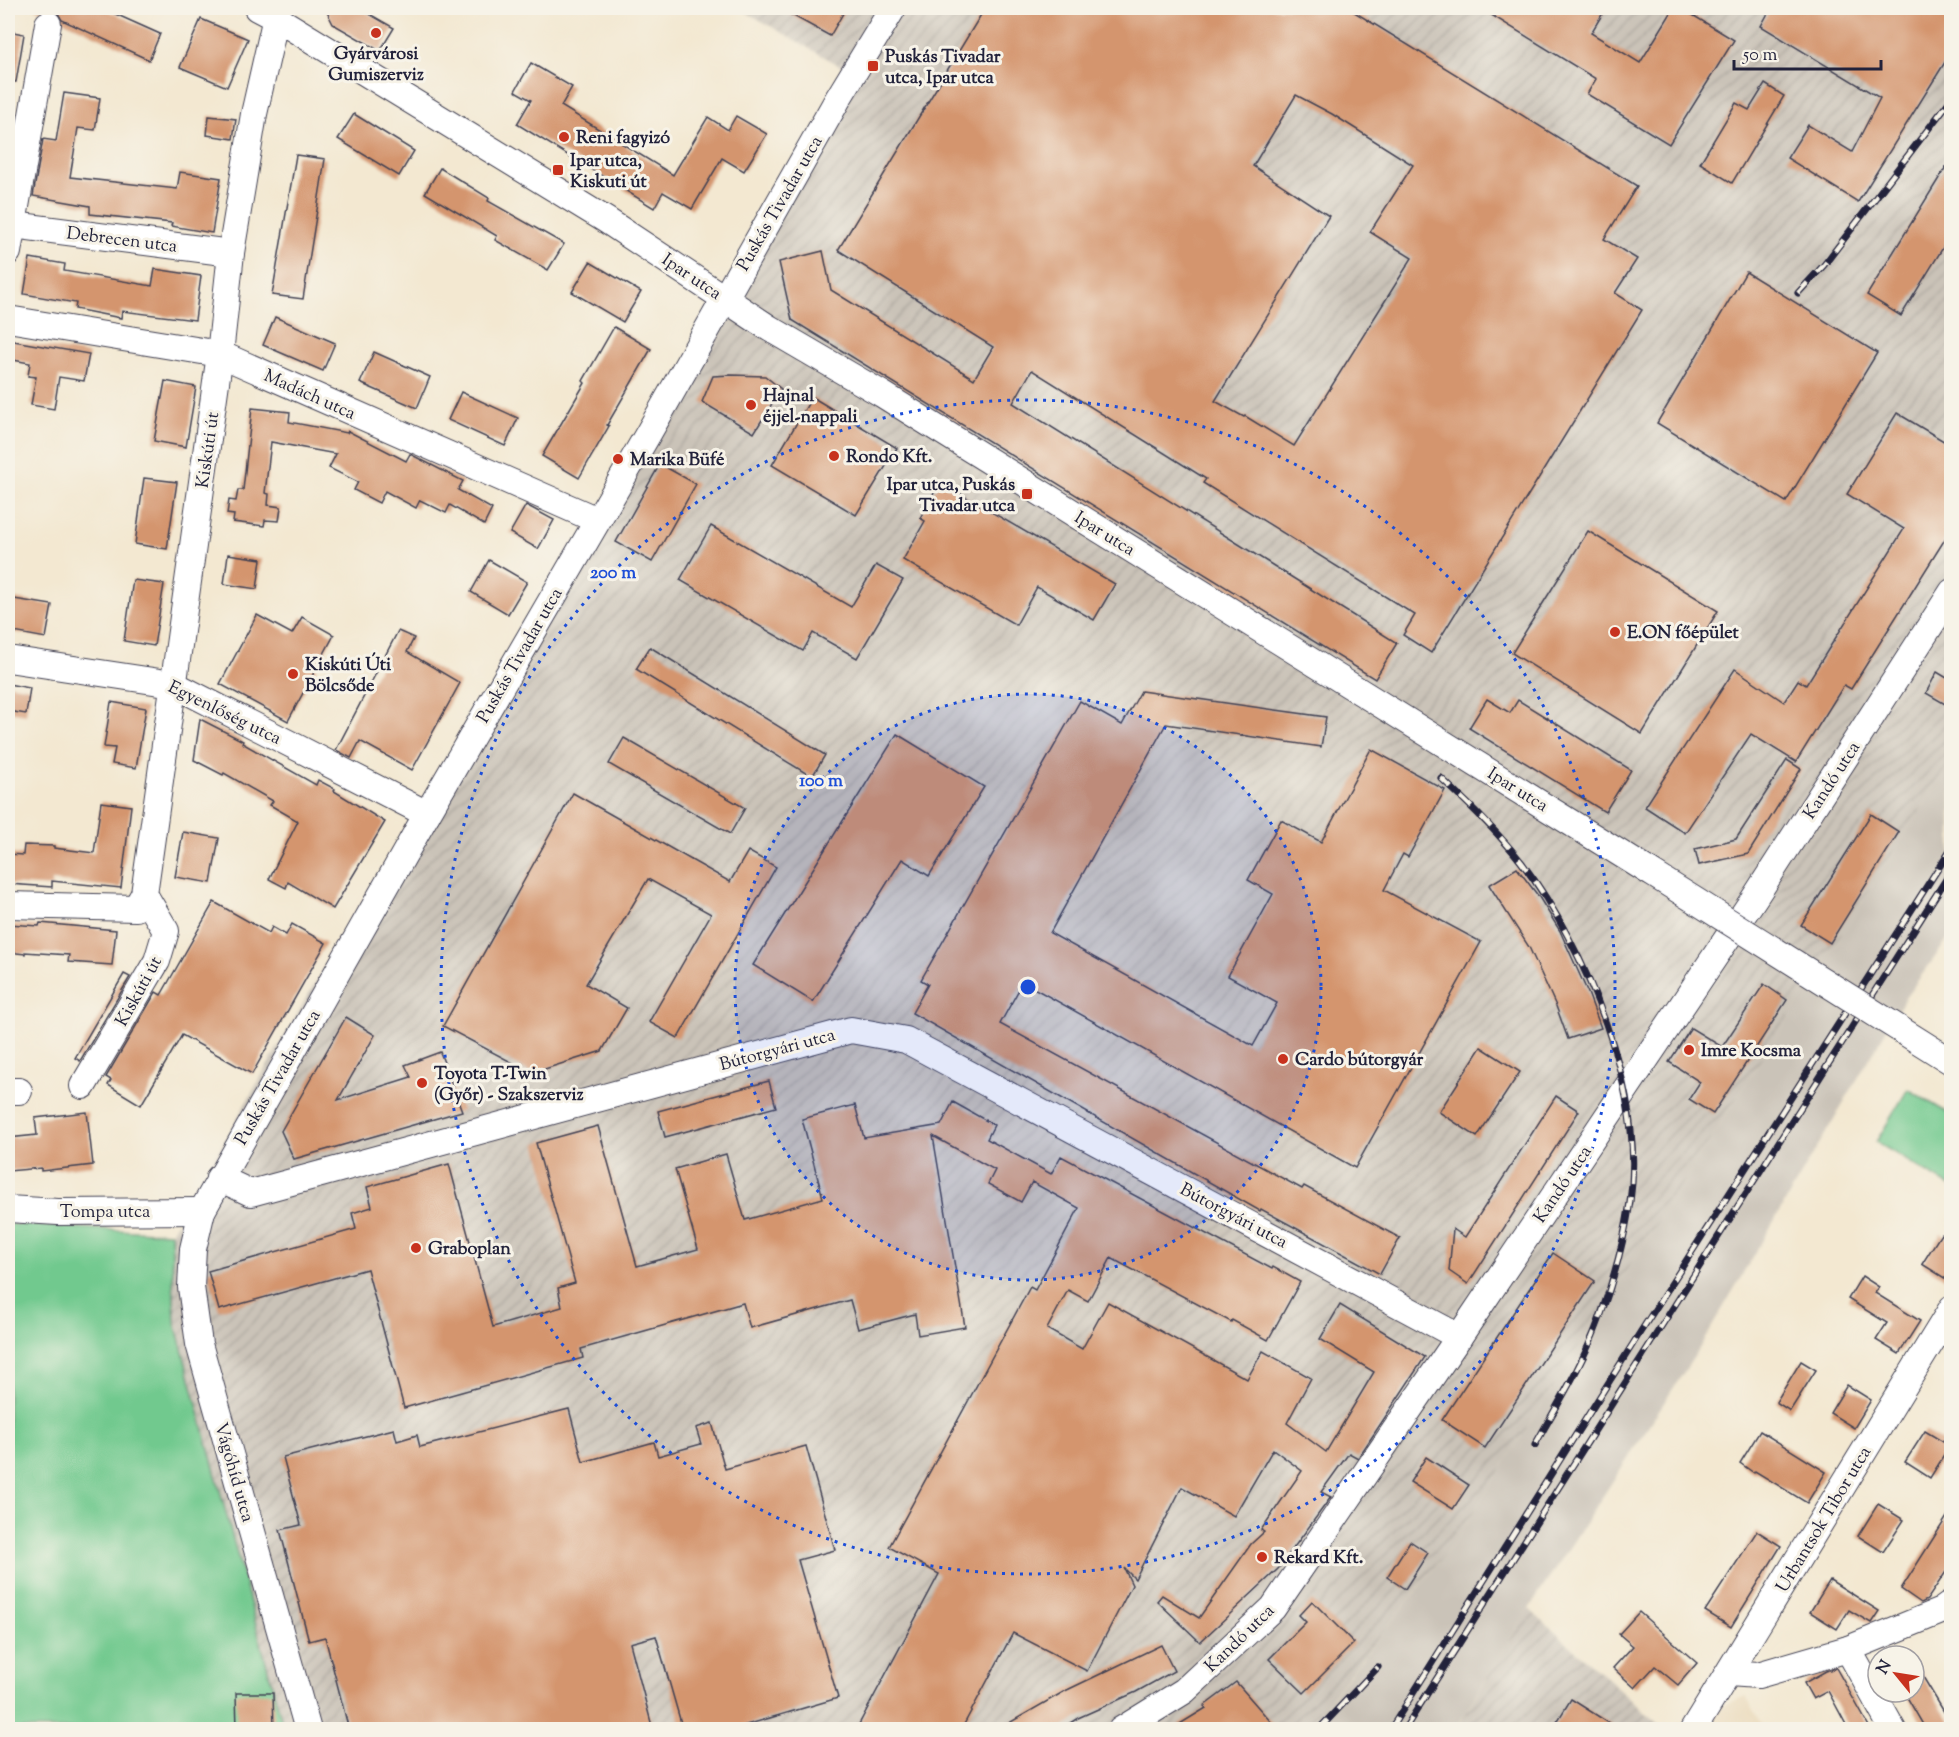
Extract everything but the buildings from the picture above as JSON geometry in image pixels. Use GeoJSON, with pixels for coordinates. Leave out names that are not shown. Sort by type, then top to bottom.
{"type":"FeatureCollection","features":[{"type":"Feature","properties":{"kind":"street","name":"Puskás Tivadar utca"},"geometry":{"type":"LineString","coordinates":[[202,1211],[427,814],[811,146],[893,8]]}},
{"type":"Feature","properties":{"kind":"street","name":"Ipar utca"},"geometry":{"type":"LineString","coordinates":[[270,11],[606,220],[769,328],[892,401],[1952,1062]]}},
{"type":"Feature","properties":{"kind":"street","name":"Kiskúti út"},"geometry":{"type":"LineString","coordinates":[[83,1086],[157,961],[166,931],[140,901],[220,354],[231,253],[270,11]]}},
{"type":"Feature","properties":{"kind":"street"},"geometry":{"type":"LineString","coordinates":[[8,252],[48,24]]}},
{"type":"Feature","properties":{"kind":"street","name":"Debrecen utca"},"geometry":{"type":"LineString","coordinates":[[13,225],[231,253]]}},
{"type":"Feature","properties":{"kind":"street","name":"Madách utca"},"geometry":{"type":"LineString","coordinates":[[8,319],[220,354],[597,520]]}},
{"type":"Feature","properties":{"kind":"street","name":"Kandó utca"},"geometry":{"type":"LineString","coordinates":[[1121,1730],[1184,1691],[1273,1608],[1459,1337],[1755,897],[1952,592]]}},
{"type":"Feature","properties":{"kind":"street","name":"Egyenlőség utca"},"geometry":{"type":"LineString","coordinates":[[8,659],[173,684],[427,814]]}},
{"type":"Feature","properties":{"kind":"street"},"geometry":{"type":"LineString","coordinates":[[8,904],[140,901]]}},
{"type":"Feature","properties":{"kind":"street","name":"Bútorgyári utca"},"geometry":{"type":"LineString","coordinates":[[219,1178],[250,1193],[850,1030],[906,1040],[1459,1337]]}},
{"type":"Feature","properties":{"kind":"street","name":"Tompa utca"},"geometry":{"type":"LineString","coordinates":[[8,1209],[58,1212],[202,1211]]}},
{"type":"Feature","properties":{"kind":"street","name":"Vágóhíd utca"},"geometry":{"type":"LineString","coordinates":[[202,1211],[193,1249],[191,1287],[199,1344],[308,1730]]}},
{"type":"Feature","properties":{"kind":"street","name":"Urbantsok Tibor utca"},"geometry":{"type":"LineString","coordinates":[[1693,1730],[1952,1308]]}},
{"type":"Feature","properties":{"kind":"street"},"geometry":{"type":"LineString","coordinates":[[1729,1673],[1758,1675],[1848,1649],[1941,1611],[1952,1603]]}},
{"type":"Feature","properties":{"kind":"street"},"geometry":{"type":"LineString","coordinates":[[1848,1649],[1893,1730]]}},
{"type":"Feature","properties":{"kind":"shaded area"},"geometry":{"type":"Polygon","coordinates":[[[739,8],[1951,8],[1951,762],[1453,1544],[1306,1729],[284,1729],[175,1323],[171,1233],[349,924],[748,272],[844,68],[739,8]]]}},
{"type":"Feature","properties":{"kind":"shaded area"},"geometry":{"type":"Polygon","coordinates":[[[1951,762],[1951,935],[1905,998],[1697,1352],[1529,1609],[1455,1729],[1306,1730],[1453,1544],[1951,762]]]}},
{"type":"Feature","properties":{"kind":"shaded area"},"geometry":{"type":"Polygon","coordinates":[[[1529,1609],[1664,1729],[1455,1730],[1529,1609]]]}},
{"type":"Feature","properties":{"kind":"shaded area"},"geometry":{"type":"Polygon","coordinates":[[[1746,1696],[1765,1729],[1665,1730],[1746,1696]]]}},
{"type":"Feature","properties":{"kind":"green space"},"geometry":{"type":"Polygon","coordinates":[[[1908,1089],[1951,1115],[1951,1187],[1876,1142],[1908,1089]]]}},
{"type":"Feature","properties":{"kind":"green space"},"geometry":{"type":"Polygon","coordinates":[[[8,1224],[171,1233],[175,1323],[284,1729],[8,1729],[8,1224]]]}},
{"type":"Feature","properties":{"kind":"railway"},"geometry":{"type":"LineString","coordinates":[[1798,293],[1824,265],[1952,98]]}},
{"type":"Feature","properties":{"kind":"railway"},"geometry":{"type":"LineString","coordinates":[[1441,778],[1483,819],[1522,863],[1546,898],[1568,937],[1589,979],[1606,1024],[1620,1070],[1629,1115],[1633,1160],[1630,1202],[1613,1277],[1599,1320],[1585,1352],[1535,1445]]}},
{"type":"Feature","properties":{"kind":"railway"},"geometry":{"type":"LineString","coordinates":[[1390,1730],[1641,1331],[1952,847]]}},
{"type":"Feature","properties":{"kind":"railway"},"geometry":{"type":"LineString","coordinates":[[1404,1730],[1952,870]]}},
{"type":"Feature","properties":{"kind":"railway"},"geometry":{"type":"LineString","coordinates":[[1318,1730],[1378,1667]]}},
{"type":"Feature","properties":{"kind":"place","name":"Gyárvárosi Gumiszerviz"},"geometry":{"type":"Point","coordinates":[376,33]}},
{"type":"Feature","properties":{"kind":"place","name":"Puskás Tivadar utca, Ipar utca"},"geometry":{"type":"Point","coordinates":[873,66]}},
{"type":"Feature","properties":{"kind":"place","name":"Reni fagyizó"},"geometry":{"type":"Point","coordinates":[564,137]}},
{"type":"Feature","properties":{"kind":"place","name":"Ipar utca, Kiskuti út"},"geometry":{"type":"Point","coordinates":[558,170]}},
{"type":"Feature","properties":{"kind":"place","name":"Hajnal éjjel-nappali"},"geometry":{"type":"Point","coordinates":[751,405]}},
{"type":"Feature","properties":{"kind":"place","name":"Rondo Kft."},"geometry":{"type":"Point","coordinates":[834,456]}},
{"type":"Feature","properties":{"kind":"place","name":"Marika Büfé"},"geometry":{"type":"Point","coordinates":[618,459]}},
{"type":"Feature","properties":{"kind":"place","name":"Ipar utca, Puskás Tivadar utca"},"geometry":{"type":"Point","coordinates":[1027,494]}},
{"type":"Feature","properties":{"kind":"place","name":"E.ON főépület"},"geometry":{"type":"Point","coordinates":[1615,632]}},
{"type":"Feature","properties":{"kind":"place","name":"Kiskúti Úti Bölcsőde"},"geometry":{"type":"Point","coordinates":[293,674]}},
{"type":"Feature","properties":{"kind":"place","name":"Imre Kocsma"},"geometry":{"type":"Point","coordinates":[1689,1050]}},
{"type":"Feature","properties":{"kind":"place","name":"Cardo bútorgyár"},"geometry":{"type":"Point","coordinates":[1283,1059]}},
{"type":"Feature","properties":{"kind":"place","name":"Toyota T-Twin (Győr) - Szakszerviz"},"geometry":{"type":"Point","coordinates":[422,1083]}},
{"type":"Feature","properties":{"kind":"place","name":"Graboplan"},"geometry":{"type":"Point","coordinates":[416,1248]}},
{"type":"Feature","properties":{"kind":"place","name":"Rekard Kft."},"geometry":{"type":"Point","coordinates":[1262,1557]}}]}
